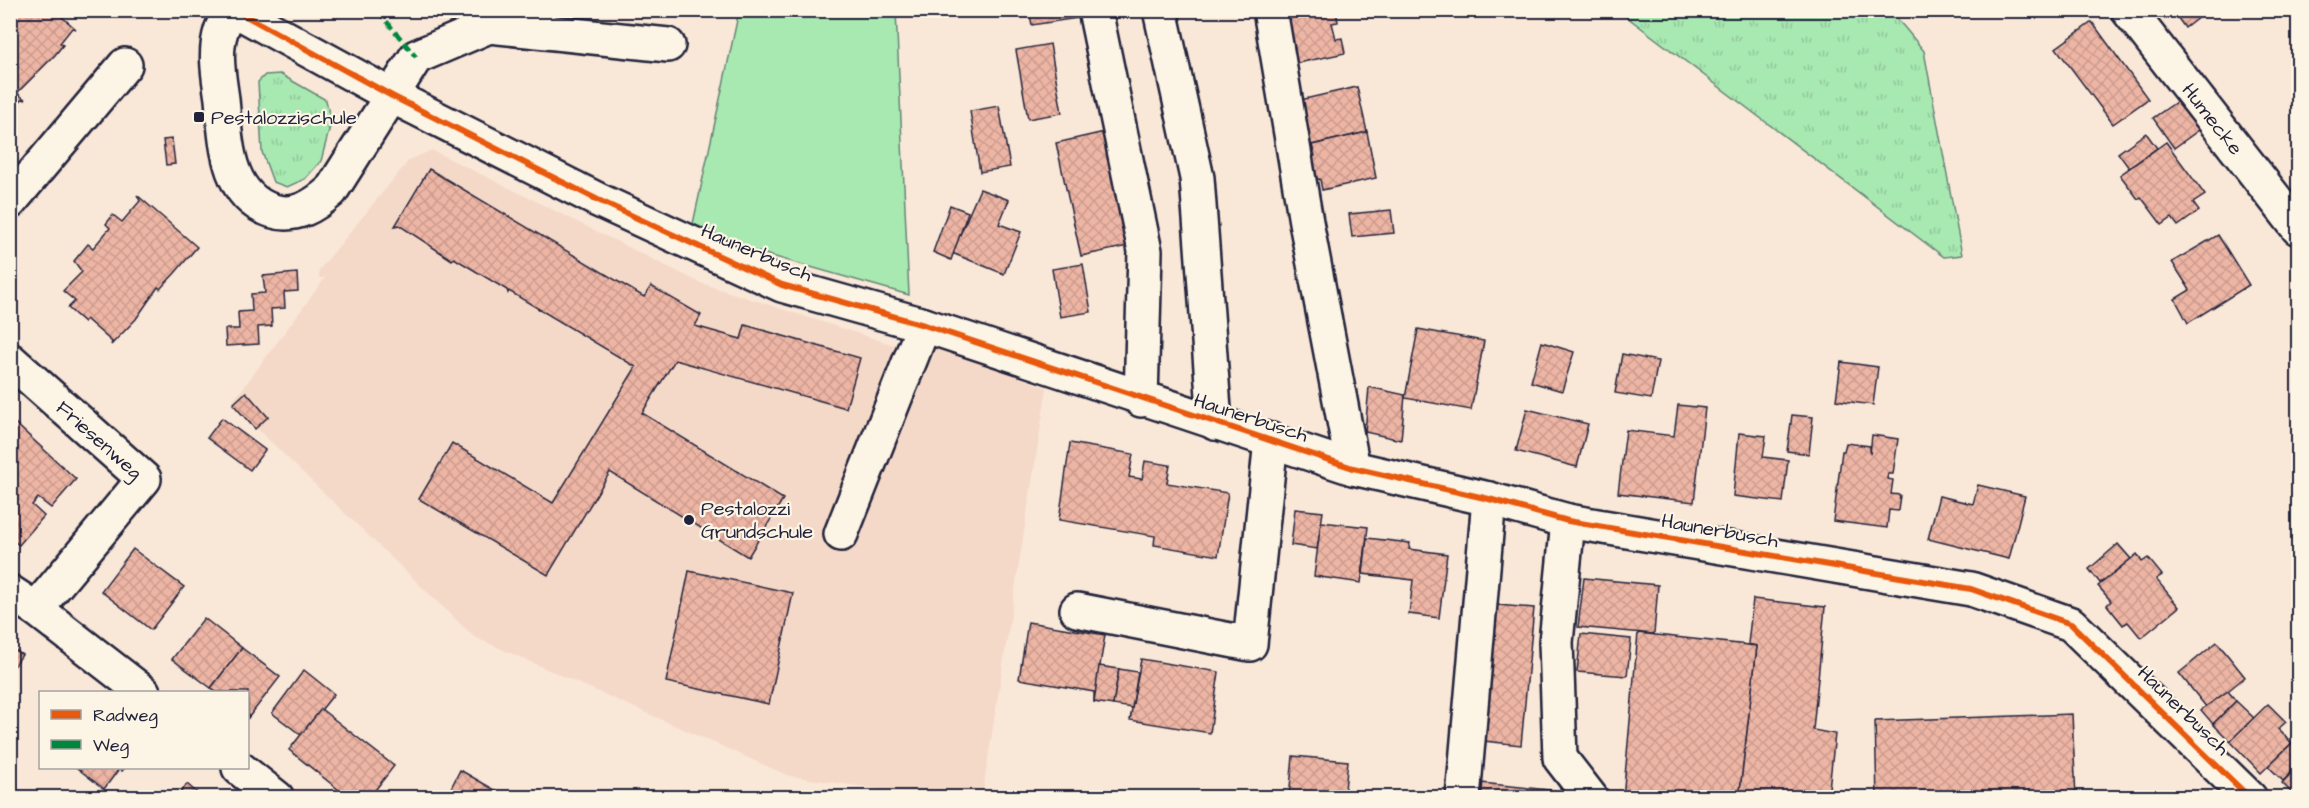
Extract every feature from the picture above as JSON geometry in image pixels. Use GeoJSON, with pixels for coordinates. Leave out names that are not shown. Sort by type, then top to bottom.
{"type":"FeatureCollection","features":[{"type":"Feature","properties":{"kind":"street","name":"Haunerbusch"},"geometry":{"type":"LineString","coordinates":[[233,10],[392,96],[598,200],[782,285],[924,325],[1142,400],[1353,468],[1489,499],[1568,522],[1971,589],[2071,624],[2250,798]]}},
{"type":"Feature","properties":{"kind":"street"},"geometry":{"type":"LineString","coordinates":[[233,10],[221,30],[217,58],[230,162],[242,192],[258,207],[279,213],[299,211],[315,205],[330,191],[416,57],[489,26],[668,45]]}},
{"type":"Feature","properties":{"kind":"street"},"geometry":{"type":"LineString","coordinates":[[1095,10],[1145,251],[1142,400]]}},
{"type":"Feature","properties":{"kind":"street"},"geometry":{"type":"LineString","coordinates":[[1160,10],[1197,178],[1215,423]]}},
{"type":"Feature","properties":{"kind":"street"},"geometry":{"type":"LineString","coordinates":[[1270,10],[1306,222],[1353,468]]}},
{"type":"Feature","properties":{"kind":"street","name":"Humecke"},"geometry":{"type":"LineString","coordinates":[[2128,10],[2298,228]]}},
{"type":"Feature","properties":{"kind":"street"},"geometry":{"type":"LineString","coordinates":[[10,202],[125,65]]}},
{"type":"Feature","properties":{"kind":"street"},"geometry":{"type":"LineString","coordinates":[[841,534],[924,325]]}},
{"type":"Feature","properties":{"kind":"street","name":"Friesenweg"},"geometry":{"type":"LineString","coordinates":[[10,360],[144,479],[23,600]]}},
{"type":"Feature","properties":{"kind":"street","name":"Haunerbusch"},"geometry":{"type":"LineString","coordinates":[[1077,610],[1250,644],[1271,440]]}},
{"type":"Feature","properties":{"kind":"street"},"geometry":{"type":"LineString","coordinates":[[1463,798],[1489,499]]}},
{"type":"Feature","properties":{"kind":"street"},"geometry":{"type":"LineString","coordinates":[[1568,522],[1556,642],[1560,758],[1591,798]]}},
{"type":"Feature","properties":{"kind":"street"},"geometry":{"type":"LineString","coordinates":[[23,600],[140,691]]}},
{"type":"Feature","properties":{"kind":"street"},"geometry":{"type":"LineString","coordinates":[[239,769],[277,798]]}},
{"type":"Feature","properties":{"kind":"shaded area","name":"Pestalozzi Grundschule"},"geometry":{"type":"Polygon","coordinates":[[[432,150],[701,283],[897,346],[953,351],[1047,388],[982,797],[934,797],[789,776],[474,637],[231,404],[325,278],[319,278],[319,270],[409,160],[432,150]]]}},
{"type":"Feature","properties":{"kind":"green space"},"geometry":{"type":"Polygon","coordinates":[[[739,11],[896,11],[909,295],[691,233],[739,11]]]}},
{"type":"Feature","properties":{"kind":"green space"},"geometry":{"type":"Polygon","coordinates":[[[1619,11],[1891,11],[1924,51],[1962,255],[1944,257],[1619,11]]]}},
{"type":"Feature","properties":{"kind":"green space"},"geometry":{"type":"Polygon","coordinates":[[[280,74],[326,100],[331,123],[321,161],[305,179],[287,187],[273,182],[262,152],[258,82],[265,75],[280,74]]]}},
{"type":"Feature","properties":{"kind":"building"},"geometry":{"type":"Polygon","coordinates":[[[10,10],[54,10],[76,29],[72,28],[60,43],[63,45],[55,55],[17,93],[26,100],[22,99],[11,112],[13,114],[10,117],[10,10]]]}},
{"type":"Feature","properties":{"kind":"building"},"geometry":{"type":"Polygon","coordinates":[[[1029,10],[1083,10],[1085,17],[1032,25],[1029,10]]]}},
{"type":"Feature","properties":{"kind":"building"},"geometry":{"type":"Polygon","coordinates":[[[1320,10],[1336,10],[1338,22],[1332,23],[1336,39],[1342,38],[1345,53],[1293,64],[1283,19],[1320,10]]]}},
{"type":"Feature","properties":{"kind":"building"},"geometry":{"type":"Polygon","coordinates":[[[2172,10],[2208,10],[2185,28],[2172,10]]]}},
{"type":"Feature","properties":{"kind":"building"},"geometry":{"type":"Polygon","coordinates":[[[2092,22],[2148,99],[2113,124],[2056,48],[2092,22]]]}},
{"type":"Feature","properties":{"kind":"building"},"geometry":{"type":"Polygon","coordinates":[[[1050,44],[1062,113],[1028,119],[1016,50],[1050,44]]]}},
{"type":"Feature","properties":{"kind":"building"},"geometry":{"type":"Polygon","coordinates":[[[1357,87],[1367,132],[1311,145],[1308,133],[1302,134],[1300,100],[1357,87]]]}},
{"type":"Feature","properties":{"kind":"building"},"geometry":{"type":"Polygon","coordinates":[[[2182,98],[2203,127],[2174,148],[2153,118],[2182,98]]]}},
{"type":"Feature","properties":{"kind":"building"},"geometry":{"type":"Polygon","coordinates":[[[999,106],[1010,167],[980,172],[970,111],[999,106]]]}},
{"type":"Feature","properties":{"kind":"building"},"geometry":{"type":"Polygon","coordinates":[[[1109,131],[1133,245],[1081,256],[1056,143],[1109,131]]]}},
{"type":"Feature","properties":{"kind":"building"},"geometry":{"type":"Polygon","coordinates":[[[1367,132],[1376,178],[1322,190],[1320,179],[1314,180],[1309,157],[1315,156],[1312,145],[1367,132]]]}},
{"type":"Feature","properties":{"kind":"building"},"geometry":{"type":"Polygon","coordinates":[[[2146,133],[2157,148],[2129,168],[2118,153],[2146,133]]]}},
{"type":"Feature","properties":{"kind":"building"},"geometry":{"type":"Polygon","coordinates":[[[172,139],[175,164],[166,165],[163,140],[172,139]]]}},
{"type":"Feature","properties":{"kind":"building"},"geometry":{"type":"Polygon","coordinates":[[[2166,142],[2205,195],[2193,203],[2199,211],[2178,226],[2172,218],[2162,225],[2141,197],[2138,199],[2120,175],[2166,142]]]}},
{"type":"Feature","properties":{"kind":"building"},"geometry":{"type":"Polygon","coordinates":[[[429,169],[644,297],[651,286],[701,315],[695,326],[741,339],[745,325],[860,358],[846,408],[675,360],[642,413],[783,499],[748,557],[610,472],[548,575],[419,499],[452,443],[553,503],[636,367],[509,291],[508,293],[507,290],[454,258],[452,260],[399,225],[395,226],[429,169]]]}},
{"type":"Feature","properties":{"kind":"building"},"geometry":{"type":"Polygon","coordinates":[[[980,189],[1009,200],[999,224],[1021,232],[1004,274],[952,253],[980,189]]]}},
{"type":"Feature","properties":{"kind":"building"},"geometry":{"type":"Polygon","coordinates":[[[137,195],[197,247],[160,289],[158,287],[136,319],[111,345],[112,342],[86,319],[84,322],[68,308],[75,301],[63,291],[82,272],[74,261],[88,244],[93,248],[110,228],[106,224],[113,215],[122,222],[140,201],[137,195]]]}},
{"type":"Feature","properties":{"kind":"building"},"geometry":{"type":"Polygon","coordinates":[[[950,205],[968,212],[951,260],[933,252],[950,205]]]}},
{"type":"Feature","properties":{"kind":"building"},"geometry":{"type":"Polygon","coordinates":[[[1391,210],[1394,233],[1352,237],[1349,214],[1391,210]]]}},
{"type":"Feature","properties":{"kind":"building"},"geometry":{"type":"Polygon","coordinates":[[[2218,235],[2249,285],[2188,323],[2175,299],[2190,290],[2172,262],[2218,235]]]}},
{"type":"Feature","properties":{"kind":"building"},"geometry":{"type":"Polygon","coordinates":[[[1083,264],[1091,312],[1060,317],[1052,269],[1083,264]]]}},
{"type":"Feature","properties":{"kind":"building"},"geometry":{"type":"Polygon","coordinates":[[[297,273],[298,291],[284,292],[285,308],[271,309],[272,326],[258,327],[259,344],[226,346],[225,329],[239,329],[238,312],[252,311],[251,294],[265,293],[263,276],[297,273]]]}},
{"type":"Feature","properties":{"kind":"building"},"geometry":{"type":"Polygon","coordinates":[[[1418,329],[1484,341],[1471,410],[1405,398],[1418,329]]]}},
{"type":"Feature","properties":{"kind":"building"},"geometry":{"type":"Polygon","coordinates":[[[1542,342],[1574,352],[1562,391],[1531,382],[1542,342]]]}},
{"type":"Feature","properties":{"kind":"building"},"geometry":{"type":"Polygon","coordinates":[[[1622,354],[1658,361],[1651,399],[1615,393],[1622,354]]]}},
{"type":"Feature","properties":{"kind":"building"},"geometry":{"type":"Polygon","coordinates":[[[1841,362],[1878,367],[1873,405],[1836,400],[1841,362]]]}},
{"type":"Feature","properties":{"kind":"building"},"geometry":{"type":"Polygon","coordinates":[[[1369,387],[1405,395],[1401,440],[1365,432],[1369,387]]]}},
{"type":"Feature","properties":{"kind":"building"},"geometry":{"type":"Polygon","coordinates":[[[246,392],[268,417],[255,429],[233,404],[246,392]]]}},
{"type":"Feature","properties":{"kind":"building"},"geometry":{"type":"Polygon","coordinates":[[[1678,405],[1705,408],[1694,502],[1618,493],[1626,430],[1674,436],[1678,405]]]}},
{"type":"Feature","properties":{"kind":"building"},"geometry":{"type":"Polygon","coordinates":[[[1527,409],[1588,424],[1577,467],[1516,451],[1527,409]]]}},
{"type":"Feature","properties":{"kind":"building"},"geometry":{"type":"Polygon","coordinates":[[[1792,415],[1813,417],[1809,454],[1787,451],[1792,415]]]}},
{"type":"Feature","properties":{"kind":"building"},"geometry":{"type":"Polygon","coordinates":[[[222,418],[265,450],[250,470],[207,438],[222,418]]]}},
{"type":"Feature","properties":{"kind":"building"},"geometry":{"type":"Polygon","coordinates":[[[14,422],[76,479],[51,508],[38,498],[32,505],[44,516],[19,545],[10,538],[10,425],[14,422]]]}},
{"type":"Feature","properties":{"kind":"building"},"geometry":{"type":"Polygon","coordinates":[[[1739,433],[1766,436],[1763,457],[1788,460],[1783,502],[1733,496],[1739,433]]]}},
{"type":"Feature","properties":{"kind":"building"},"geometry":{"type":"Polygon","coordinates":[[[1872,435],[1898,439],[1893,474],[1888,474],[1887,479],[1893,480],[1891,494],[1900,495],[1898,511],[1889,510],[1887,528],[1833,521],[1842,451],[1846,443],[1870,446],[1870,454],[1872,435]]]}},
{"type":"Feature","properties":{"kind":"building"},"geometry":{"type":"Polygon","coordinates":[[[1070,443],[1133,454],[1129,477],[1142,479],[1145,461],[1170,465],[1167,483],[1228,493],[1218,556],[1154,545],[1155,536],[1059,520],[1070,443]]]}},
{"type":"Feature","properties":{"kind":"building"},"geometry":{"type":"Polygon","coordinates":[[[1978,485],[2025,496],[2009,559],[1928,539],[1939,496],[1973,504],[1978,485]]]}},
{"type":"Feature","properties":{"kind":"building"},"geometry":{"type":"Polygon","coordinates":[[[1295,509],[1323,512],[1317,549],[1291,545],[1295,509]]]}},
{"type":"Feature","properties":{"kind":"building"},"geometry":{"type":"Polygon","coordinates":[[[1321,522],[1368,527],[1361,583],[1314,576],[1321,522]]]}},
{"type":"Feature","properties":{"kind":"building"},"geometry":{"type":"Polygon","coordinates":[[[1367,538],[1410,543],[1409,549],[1447,554],[1439,618],[1409,614],[1413,580],[1363,574],[1367,538]]]}},
{"type":"Feature","properties":{"kind":"building"},"geometry":{"type":"Polygon","coordinates":[[[2118,544],[2131,559],[2100,583],[2089,569],[2118,544]]]}},
{"type":"Feature","properties":{"kind":"building"},"geometry":{"type":"Polygon","coordinates":[[[133,549],[184,587],[151,630],[101,591],[133,549]]]}},
{"type":"Feature","properties":{"kind":"building"},"geometry":{"type":"Polygon","coordinates":[[[2137,554],[2142,562],[2148,558],[2162,575],[2156,579],[2179,607],[2141,638],[2128,622],[2123,625],[2107,605],[2111,601],[2098,586],[2137,554]]]}},
{"type":"Feature","properties":{"kind":"building"},"geometry":{"type":"Polygon","coordinates":[[[689,571],[793,593],[769,704],[666,682],[689,571]]]}},
{"type":"Feature","properties":{"kind":"building"},"geometry":{"type":"Polygon","coordinates":[[[1584,578],[1658,585],[1654,634],[1578,627],[1584,578]]]}},
{"type":"Feature","properties":{"kind":"building"},"geometry":{"type":"Polygon","coordinates":[[[1753,599],[1825,607],[1813,730],[1835,734],[1828,798],[1739,798],[1757,646],[1748,644],[1753,599]]]}},
{"type":"Feature","properties":{"kind":"building"},"geometry":{"type":"Polygon","coordinates":[[[1497,605],[1534,608],[1521,745],[1484,741],[1497,605]]]}},
{"type":"Feature","properties":{"kind":"building"},"geometry":{"type":"Polygon","coordinates":[[[204,618],[242,648],[211,688],[172,659],[204,618]]]}},
{"type":"Feature","properties":{"kind":"building"},"geometry":{"type":"Polygon","coordinates":[[[1028,622],[1105,635],[1094,702],[1094,692],[1019,679],[1028,622]]]}},
{"type":"Feature","properties":{"kind":"building"},"geometry":{"type":"Polygon","coordinates":[[[1638,633],[1757,646],[1739,798],[1623,798],[1638,633]]]}},
{"type":"Feature","properties":{"kind":"building"},"geometry":{"type":"Polygon","coordinates":[[[1581,634],[1631,639],[1627,676],[1577,672],[1581,634]]]}},
{"type":"Feature","properties":{"kind":"building"},"geometry":{"type":"Polygon","coordinates":[[[2217,642],[2245,677],[2207,708],[2179,673],[2217,642]]]}},
{"type":"Feature","properties":{"kind":"building"},"geometry":{"type":"Polygon","coordinates":[[[10,646],[22,655],[10,672],[10,646]]]}},
{"type":"Feature","properties":{"kind":"building"},"geometry":{"type":"Polygon","coordinates":[[[242,648],[280,677],[249,717],[249,691],[215,691],[211,688],[242,648]]]}},
{"type":"Feature","properties":{"kind":"building"},"geometry":{"type":"Polygon","coordinates":[[[1141,659],[1219,672],[1210,733],[1130,720],[1141,659]]]}},
{"type":"Feature","properties":{"kind":"building"},"geometry":{"type":"Polygon","coordinates":[[[1099,666],[1119,669],[1113,705],[1094,702],[1099,666]]]}},
{"type":"Feature","properties":{"kind":"building"},"geometry":{"type":"Polygon","coordinates":[[[1119,669],[1138,672],[1132,708],[1113,705],[1119,669]]]}},
{"type":"Feature","properties":{"kind":"building"},"geometry":{"type":"Polygon","coordinates":[[[304,670],[334,694],[301,735],[272,713],[304,670]]]}},
{"type":"Feature","properties":{"kind":"building"},"geometry":{"type":"Polygon","coordinates":[[[2228,691],[2236,701],[2213,724],[2201,710],[2228,691]]]}},
{"type":"Feature","properties":{"kind":"building"},"geometry":{"type":"Polygon","coordinates":[[[2236,701],[2254,718],[2230,741],[2213,724],[2236,701]]]}},
{"type":"Feature","properties":{"kind":"building"},"geometry":{"type":"Polygon","coordinates":[[[2268,704],[2286,722],[2278,729],[2292,743],[2261,773],[2230,741],[2268,704]]]}},
{"type":"Feature","properties":{"kind":"building"},"geometry":{"type":"Polygon","coordinates":[[[321,709],[394,766],[369,798],[349,798],[289,750],[321,709]]]}},
{"type":"Feature","properties":{"kind":"building"},"geometry":{"type":"Polygon","coordinates":[[[2072,714],[2076,798],[1877,798],[1875,721],[2072,714]]]}},
{"type":"Feature","properties":{"kind":"building"},"geometry":{"type":"Polygon","coordinates":[[[2292,743],[2298,751],[2298,766],[2283,781],[2268,766],[2292,743]]]}},
{"type":"Feature","properties":{"kind":"building"},"geometry":{"type":"Polygon","coordinates":[[[1293,756],[1348,761],[1344,798],[1289,798],[1293,756]]]}},
{"type":"Feature","properties":{"kind":"building"},"geometry":{"type":"Polygon","coordinates":[[[2298,766],[2298,797],[2297,798],[2282,783],[2298,766]]]}},
{"type":"Feature","properties":{"kind":"building"},"geometry":{"type":"Polygon","coordinates":[[[78,769],[119,769],[104,789],[78,769]]]}},
{"type":"Feature","properties":{"kind":"building"},"geometry":{"type":"Polygon","coordinates":[[[460,770],[507,797],[446,798],[460,770]]]}},
{"type":"Feature","properties":{"kind":"building"},"geometry":{"type":"Polygon","coordinates":[[[1481,783],[1559,791],[1558,798],[1479,798],[1481,783]]]}},
{"type":"Feature","properties":{"kind":"building"},"geometry":{"type":"Polygon","coordinates":[[[187,784],[203,798],[176,798],[187,784]]]}},
{"type":"Feature","properties":{"kind":"marked path"},"geometry":{"type":"LineString","coordinates":[[378,11],[416,57]]}},
{"type":"Feature","properties":{"kind":"cycle path"},"geometry":{"type":"LineString","coordinates":[[235,10],[392,96],[598,200],[782,285],[924,325],[1353,468],[1489,499],[1568,521],[1971,589],[2071,624],[2250,798]]}},
{"type":"Feature","properties":{"kind":"place","name":"Pestalozzischule"},"geometry":{"type":"Point","coordinates":[199,117]}},
{"type":"Feature","properties":{"kind":"place","name":"Pestalozzi Grundschule"},"geometry":{"type":"Point","coordinates":[689,520]}}]}
